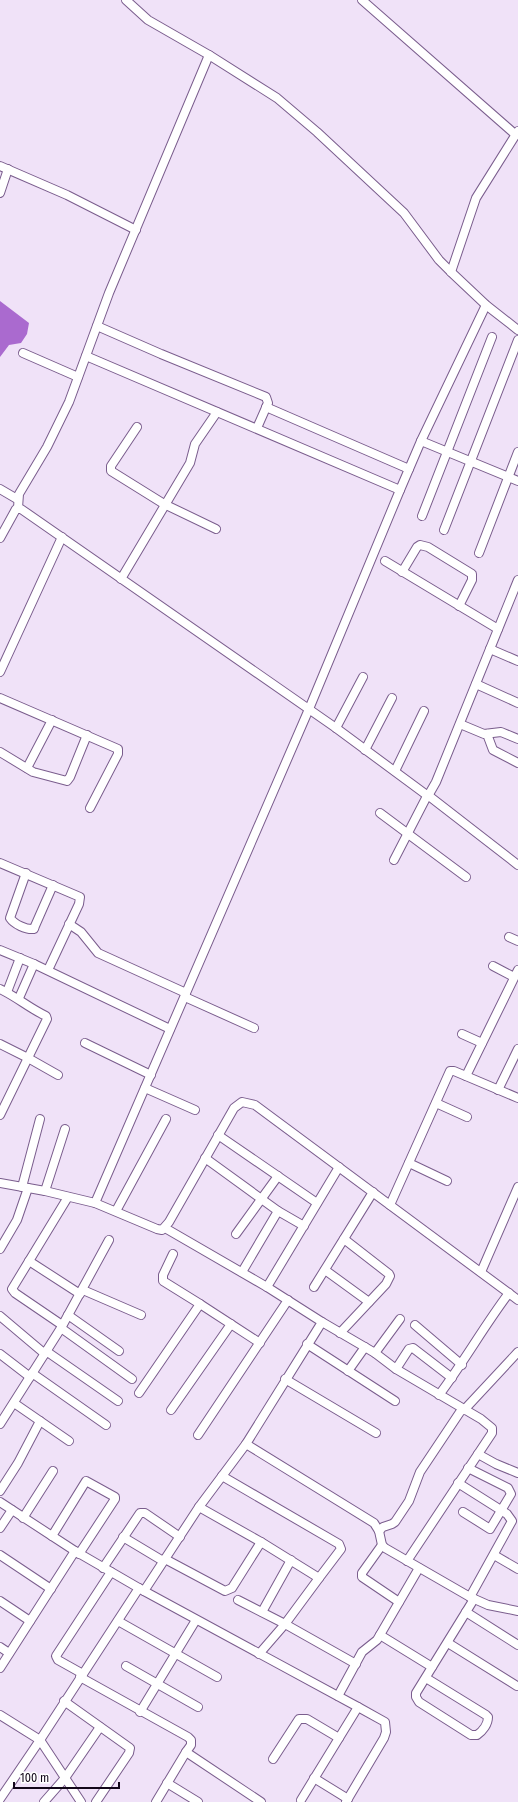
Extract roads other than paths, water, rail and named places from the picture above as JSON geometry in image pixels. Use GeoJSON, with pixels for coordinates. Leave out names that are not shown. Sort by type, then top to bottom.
{"type":"FeatureCollection","features":[{"type":"Feature","properties":{"kind":"street"},"geometry":{"type":"LineString","coordinates":[[126,0],[148,20],[209,55],[277,98],[317,132],[404,213],[439,260],[450,272],[486,305],[518,330]]}},
{"type":"Feature","properties":{"kind":"street"},"geometry":{"type":"LineString","coordinates":[[363,0],[517,133],[476,198],[450,272]]}},
{"type":"Feature","properties":{"kind":"street"},"geometry":{"type":"LineString","coordinates":[[0,538],[18,508],[17,499],[58,426],[136,230],[209,55]]}},
{"type":"Feature","properties":{"kind":"street"},"geometry":{"type":"LineString","coordinates":[[0,166],[67,194],[136,230]]}},
{"type":"Feature","properties":{"kind":"street"},"geometry":{"type":"LineString","coordinates":[[0,193],[8,170]]}},
{"type":"Feature","properties":{"kind":"street"},"geometry":{"type":"LineString","coordinates":[[95,1203],[309,709],[421,441],[486,305]]}},
{"type":"Feature","properties":{"kind":"street"},"geometry":{"type":"LineString","coordinates":[[97,326],[266,397],[268,400],[266,407],[257,428]]}},
{"type":"Feature","properties":{"kind":"street"},"geometry":{"type":"LineString","coordinates":[[422,516],[448,453],[492,337]]}},
{"type":"Feature","properties":{"kind":"street"},"geometry":{"type":"LineString","coordinates":[[444,530],[518,340]]}},
{"type":"Feature","properties":{"kind":"street"},"geometry":{"type":"LineString","coordinates":[[23,353],[78,377]]}},
{"type":"Feature","properties":{"kind":"street"},"geometry":{"type":"LineString","coordinates":[[86,356],[400,490]]}},
{"type":"Feature","properties":{"kind":"street"},"geometry":{"type":"LineString","coordinates":[[266,407],[409,469]]}},
{"type":"Feature","properties":{"kind":"street"},"geometry":{"type":"LineString","coordinates":[[121,578],[190,462],[198,439],[217,412]]}},
{"type":"Feature","properties":{"kind":"street"},"geometry":{"type":"LineString","coordinates":[[137,427],[112,466],[111,471],[164,504],[216,530]]}},
{"type":"Feature","properties":{"kind":"street"},"geometry":{"type":"LineString","coordinates":[[421,441],[518,481]]}},
{"type":"Feature","properties":{"kind":"street"},"geometry":{"type":"LineString","coordinates":[[479,553],[518,452]]}},
{"type":"Feature","properties":{"kind":"street"},"geometry":{"type":"LineString","coordinates":[[0,489],[17,499]]}},
{"type":"Feature","properties":{"kind":"street"},"geometry":{"type":"LineString","coordinates":[[18,508],[336,728],[518,865]]}},
{"type":"Feature","properties":{"kind":"street"},"geometry":{"type":"LineString","coordinates":[[0,672],[62,537]]}},
{"type":"Feature","properties":{"kind":"street"},"geometry":{"type":"LineString","coordinates":[[402,572],[417,547],[420,545],[428,547],[472,574],[472,580],[459,606]]}},
{"type":"Feature","properties":{"kind":"street"},"geometry":{"type":"LineString","coordinates":[[385,561],[498,630]]}},
{"type":"Feature","properties":{"kind":"street"},"geometry":{"type":"LineString","coordinates":[[394,860],[428,796],[460,724],[518,580]]}},
{"type":"Feature","properties":{"kind":"street"},"geometry":{"type":"LineString","coordinates":[[490,649],[518,661]]}},
{"type":"Feature","properties":{"kind":"street"},"geometry":{"type":"LineString","coordinates":[[336,728],[363,678]]}},
{"type":"Feature","properties":{"kind":"street"},"geometry":{"type":"LineString","coordinates":[[476,684],[518,703]]}},
{"type":"Feature","properties":{"kind":"street"},"geometry":{"type":"LineString","coordinates":[[0,698],[116,748],[118,751],[90,808]]}},
{"type":"Feature","properties":{"kind":"street"},"geometry":{"type":"LineString","coordinates":[[365,750],[392,698]]}},
{"type":"Feature","properties":{"kind":"street"},"geometry":{"type":"LineString","coordinates":[[395,771],[424,711]]}},
{"type":"Feature","properties":{"kind":"street"},"geometry":{"type":"LineString","coordinates":[[27,768],[52,720]]}},
{"type":"Feature","properties":{"kind":"street"},"geometry":{"type":"LineString","coordinates":[[460,724],[487,734],[501,732],[518,739]]}},
{"type":"Feature","properties":{"kind":"street"},"geometry":{"type":"LineString","coordinates":[[487,734],[492,750],[518,763]]}},
{"type":"Feature","properties":{"kind":"street"},"geometry":{"type":"LineString","coordinates":[[0,752],[39,774],[67,781],[87,735]]}},
{"type":"Feature","properties":{"kind":"street"},"geometry":{"type":"LineString","coordinates":[[380,814],[466,877]]}},
{"type":"Feature","properties":{"kind":"street"},"geometry":{"type":"LineString","coordinates":[[0,862],[80,896],[79,904],[48,970]]}},
{"type":"Feature","properties":{"kind":"street"},"geometry":{"type":"LineString","coordinates":[[26,873],[10,918],[28,929],[34,929],[53,885]]}},
{"type":"Feature","properties":{"kind":"street"},"geometry":{"type":"LineString","coordinates":[[69,924],[81,932],[98,953],[254,1028]]}},
{"type":"Feature","properties":{"kind":"street"},"geometry":{"type":"LineString","coordinates":[[509,937],[518,941]]}},
{"type":"Feature","properties":{"kind":"street"},"geometry":{"type":"LineString","coordinates":[[0,950],[48,970],[170,1029]]}},
{"type":"Feature","properties":{"kind":"street"},"geometry":{"type":"LineString","coordinates":[[0,1115],[47,1018],[46,1016],[27,1006],[19,998],[2,992],[20,958]]}},
{"type":"Feature","properties":{"kind":"street"},"geometry":{"type":"LineString","coordinates":[[19,998],[34,964]]}},
{"type":"Feature","properties":{"kind":"street"},"geometry":{"type":"LineString","coordinates":[[466,1076],[516,974],[493,966]]}},
{"type":"Feature","properties":{"kind":"street"},"geometry":{"type":"LineString","coordinates":[[462,1034],[482,1043]]}},
{"type":"Feature","properties":{"kind":"street"},"geometry":{"type":"LineString","coordinates":[[85,1043],[151,1075]]}},
{"type":"Feature","properties":{"kind":"street"},"geometry":{"type":"LineString","coordinates":[[0,1044],[58,1075]]}},
{"type":"Feature","properties":{"kind":"street"},"geometry":{"type":"LineString","coordinates":[[498,1090],[518,1049]]}},
{"type":"Feature","properties":{"kind":"street"},"geometry":{"type":"LineString","coordinates":[[390,1205],[450,1071],[454,1071],[518,1098]]}},
{"type":"Feature","properties":{"kind":"street"},"geometry":{"type":"LineString","coordinates":[[145,1088],[195,1110]]}},
{"type":"Feature","properties":{"kind":"street"},"geometry":{"type":"LineString","coordinates":[[165,1228],[234,1108],[242,1102],[255,1105],[515,1296],[486,1324],[462,1365],[439,1395]]}},
{"type":"Feature","properties":{"kind":"street"},"geometry":{"type":"LineString","coordinates":[[436,1102],[467,1117]]}},
{"type":"Feature","properties":{"kind":"street"},"geometry":{"type":"LineString","coordinates":[[0,1249],[18,1220],[40,1119]]}},
{"type":"Feature","properties":{"kind":"street"},"geometry":{"type":"LineString","coordinates":[[116,1211],[166,1119]]}},
{"type":"Feature","properties":{"kind":"street"},"geometry":{"type":"LineString","coordinates":[[45,1191],[65,1129]]}},
{"type":"Feature","properties":{"kind":"street"},"geometry":{"type":"LineString","coordinates":[[218,1135],[317,1203]]}},
{"type":"Feature","properties":{"kind":"street"},"geometry":{"type":"LineString","coordinates":[[205,1158],[278,1211],[304,1226]]}},
{"type":"Feature","properties":{"kind":"street"},"geometry":{"type":"LineString","coordinates":[[409,1163],[448,1181]]}},
{"type":"Feature","properties":{"kind":"street"},"geometry":{"type":"LineString","coordinates":[[267,1287],[339,1167]]}},
{"type":"Feature","properties":{"kind":"street"},"geometry":{"type":"LineString","coordinates":[[236,1234],[278,1176]]}},
{"type":"Feature","properties":{"kind":"street"},"geometry":{"type":"LineString","coordinates":[[0,1183],[45,1191],[95,1203],[157,1229],[165,1228],[242,1272],[375,1353],[396,1369],[481,1419],[492,1428],[492,1433],[407,1561]]}},
{"type":"Feature","properties":{"kind":"street"},"geometry":{"type":"LineString","coordinates":[[481,1272],[518,1187]]}},
{"type":"Feature","properties":{"kind":"street"},"geometry":{"type":"LineString","coordinates":[[314,1287],[373,1192]]}},
{"type":"Feature","properties":{"kind":"street"},"geometry":{"type":"LineString","coordinates":[[68,1197],[14,1285],[13,1291],[132,1379]]}},
{"type":"Feature","properties":{"kind":"street"},"geometry":{"type":"LineString","coordinates":[[242,1272],[278,1211]]}},
{"type":"Feature","properties":{"kind":"street"},"geometry":{"type":"LineString","coordinates":[[340,1333],[389,1280],[389,1274],[344,1239]]}},
{"type":"Feature","properties":{"kind":"street"},"geometry":{"type":"LineString","coordinates":[[1,1419],[14,1403],[62,1327],[109,1240]]}},
{"type":"Feature","properties":{"kind":"street"},"geometry":{"type":"LineString","coordinates":[[173,1254],[163,1275],[163,1281],[260,1343]]}},
{"type":"Feature","properties":{"kind":"street"},"geometry":{"type":"LineString","coordinates":[[29,1261],[81,1292],[141,1315]]}},
{"type":"Feature","properties":{"kind":"street"},"geometry":{"type":"LineString","coordinates":[[325,1270],[369,1302]]}},
{"type":"Feature","properties":{"kind":"street"},"geometry":{"type":"LineString","coordinates":[[198,1435],[288,1300]]}},
{"type":"Feature","properties":{"kind":"street"},"geometry":{"type":"LineString","coordinates":[[139,1393],[200,1304]]}},
{"type":"Feature","properties":{"kind":"street"},"geometry":{"type":"LineString","coordinates":[[68,1315],[119,1351]]}},
{"type":"Feature","properties":{"kind":"street"},"geometry":{"type":"LineString","coordinates":[[0,1316],[45,1353],[118,1401]]}},
{"type":"Feature","properties":{"kind":"street"},"geometry":{"type":"LineString","coordinates":[[375,1353],[400,1319]]}},
{"type":"Feature","properties":{"kind":"street"},"geometry":{"type":"LineString","coordinates":[[0,1799],[118,1621],[164,1560],[199,1507],[246,1444],[285,1379],[322,1322]]}},
{"type":"Feature","properties":{"kind":"street"},"geometry":{"type":"LineString","coordinates":[[171,1410],[231,1324]]}},
{"type":"Feature","properties":{"kind":"street"},"geometry":{"type":"LineString","coordinates":[[415,1325],[462,1365]]}},
{"type":"Feature","properties":{"kind":"street"},"geometry":{"type":"LineString","coordinates":[[307,1344],[395,1401]]}},
{"type":"Feature","properties":{"kind":"street"},"geometry":{"type":"LineString","coordinates":[[348,1371],[365,1347]]}},
{"type":"Feature","properties":{"kind":"street"},"geometry":{"type":"LineString","coordinates":[[396,1369],[409,1349],[413,1348],[452,1378]]}},
{"type":"Feature","properties":{"kind":"street"},"geometry":{"type":"LineString","coordinates":[[380,1531],[383,1527],[395,1522],[409,1501],[420,1472],[463,1409],[518,1352]]}},
{"type":"Feature","properties":{"kind":"street"},"geometry":{"type":"LineString","coordinates":[[0,1354],[106,1425]]}},
{"type":"Feature","properties":{"kind":"street"},"geometry":{"type":"LineString","coordinates":[[285,1379],[376,1433]]}},
{"type":"Feature","properties":{"kind":"street"},"geometry":{"type":"LineString","coordinates":[[14,1403],[69,1441]]}},
{"type":"Feature","properties":{"kind":"street"},"geometry":{"type":"LineString","coordinates":[[0,1491],[18,1462],[40,1421]]}},
{"type":"Feature","properties":{"kind":"street"},"geometry":{"type":"LineString","coordinates":[[246,1444],[374,1523],[380,1531],[382,1544],[362,1573],[362,1577],[399,1602]]}},
{"type":"Feature","properties":{"kind":"street"},"geometry":{"type":"LineString","coordinates":[[478,1454],[496,1464],[518,1473]]}},
{"type":"Feature","properties":{"kind":"street"},"geometry":{"type":"LineString","coordinates":[[463,1512],[490,1528],[510,1498],[510,1491],[468,1468]]}},
{"type":"Feature","properties":{"kind":"street"},"geometry":{"type":"LineString","coordinates":[[23,1518],[52,1471]]}},
{"type":"Feature","properties":{"kind":"street"},"geometry":{"type":"LineString","coordinates":[[222,1476],[339,1544],[340,1549],[319,1578],[285,1624],[259,1654]]}},
{"type":"Feature","properties":{"kind":"street"},"geometry":{"type":"LineString","coordinates":[[0,1668],[51,1589],[115,1500],[115,1497],[86,1481],[52,1536]]}},
{"type":"Feature","properties":{"kind":"street"},"geometry":{"type":"LineString","coordinates":[[426,1678],[488,1717],[488,1722],[480,1733],[477,1735],[471,1734],[419,1702],[416,1697],[416,1693],[466,1612],[512,1521],[502,1511],[458,1483]]}},
{"type":"Feature","properties":{"kind":"street"},"geometry":{"type":"LineString","coordinates":[[0,1502],[77,1553],[196,1620],[385,1722],[386,1732],[347,1800],[314,1778]]}},
{"type":"Feature","properties":{"kind":"street"},"geometry":{"type":"LineString","coordinates":[[199,1507],[262,1542],[319,1578]]}},
{"type":"Feature","properties":{"kind":"street"},"geometry":{"type":"LineString","coordinates":[[0,1528],[12,1510]]}},
{"type":"Feature","properties":{"kind":"street"},"geometry":{"type":"LineString","coordinates":[[156,1802],[191,1745],[191,1740],[140,1712],[81,1676],[58,1660],[56,1656],[107,1570],[123,1537],[138,1515],[142,1512],[180,1537]]}},
{"type":"Feature","properties":{"kind":"street"},"geometry":{"type":"LineString","coordinates":[[123,1537],[225,1591],[232,1588],[262,1542]]}},
{"type":"Feature","properties":{"kind":"street"},"geometry":{"type":"LineString","coordinates":[[382,1544],[407,1561],[472,1598],[488,1605],[517,1609]]}},
{"type":"Feature","properties":{"kind":"street"},"geometry":{"type":"LineString","coordinates":[[0,1555],[51,1589]]}},
{"type":"Feature","properties":{"kind":"street"},"geometry":{"type":"LineString","coordinates":[[494,1555],[517,1566]]}},
{"type":"Feature","properties":{"kind":"street"},"geometry":{"type":"LineString","coordinates":[[262,1612],[291,1560]]}},
{"type":"Feature","properties":{"kind":"street"},"geometry":{"type":"LineString","coordinates":[[338,1696],[362,1652],[373,1644],[380,1635],[419,1568]]}},
{"type":"Feature","properties":{"kind":"street"},"geometry":{"type":"LineString","coordinates":[[238,1600],[285,1624],[356,1664]]}},
{"type":"Feature","properties":{"kind":"street"},"geometry":{"type":"LineString","coordinates":[[0,1601],[30,1621]]}},
{"type":"Feature","properties":{"kind":"street"},"geometry":{"type":"LineString","coordinates":[[466,1612],[518,1645]]}},
{"type":"Feature","properties":{"kind":"street"},"geometry":{"type":"LineString","coordinates":[[140,1712],[196,1620]]}},
{"type":"Feature","properties":{"kind":"street"},"geometry":{"type":"LineString","coordinates":[[118,1621],[218,1677]]}},
{"type":"Feature","properties":{"kind":"street"},"geometry":{"type":"LineString","coordinates":[[380,1635],[432,1667]]}},
{"type":"Feature","properties":{"kind":"street"},"geometry":{"type":"LineString","coordinates":[[448,1643],[517,1686]]}},
{"type":"Feature","properties":{"kind":"street"},"geometry":{"type":"LineString","coordinates":[[0,1647],[9,1653]]}},
{"type":"Feature","properties":{"kind":"street"},"geometry":{"type":"LineString","coordinates":[[126,1666],[198,1706]]}},
{"type":"Feature","properties":{"kind":"street"},"geometry":{"type":"LineString","coordinates":[[64,1701],[129,1747],[130,1750],[96,1802]]}},
{"type":"Feature","properties":{"kind":"street"},"geometry":{"type":"LineString","coordinates":[[301,1800],[358,1707]]}},
{"type":"Feature","properties":{"kind":"street"},"geometry":{"type":"LineString","coordinates":[[0,1715],[40,1740],[82,1802]]}},
{"type":"Feature","properties":{"kind":"street"},"geometry":{"type":"LineString","coordinates":[[273,1758],[299,1719],[307,1719],[339,1738]]}},
{"type":"Feature","properties":{"kind":"street"},"geometry":{"type":"LineString","coordinates":[[44,1802],[65,1778],[100,1727]]}},
{"type":"Feature","properties":{"kind":"street"},"geometry":{"type":"LineString","coordinates":[[186,1752],[261,1802]]}},
{"type":"Feature","properties":{"kind":"street"},"geometry":{"type":"LineString","coordinates":[[167,1783],[198,1802]]}}]}
